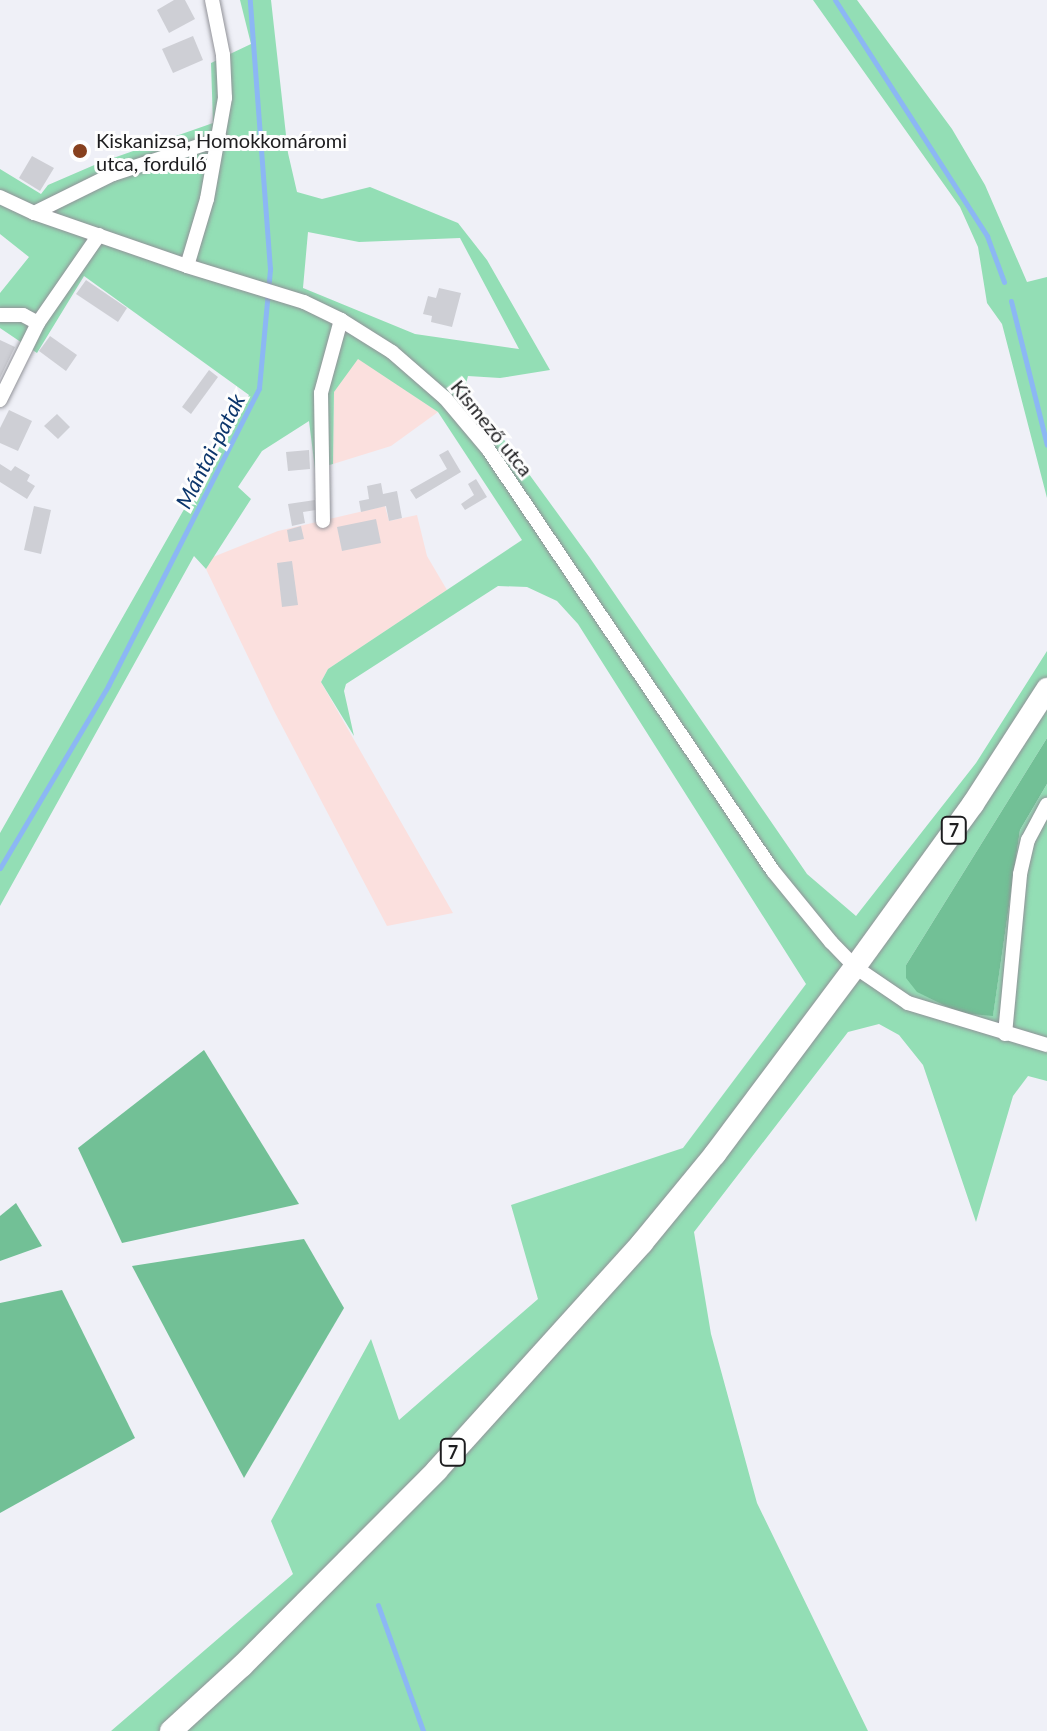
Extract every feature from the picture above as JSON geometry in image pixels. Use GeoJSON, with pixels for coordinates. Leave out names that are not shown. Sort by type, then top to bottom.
{"type":"FeatureCollection","features":[{"type":"Feature","properties":{"kind":"main road","name":"7"},"geometry":{"type":"LineString","coordinates":[[171,1731],[242,1666],[437,1470],[642,1243],[715,1154],[855,967],[973,804],[1047,689]]}},
{"type":"Feature","properties":{"kind":"street"},"geometry":{"type":"LineString","coordinates":[[187,266],[220,139],[225,74],[220,28],[212,0]]}},
{"type":"Feature","properties":{"kind":"street"},"geometry":{"type":"LineString","coordinates":[[34,213],[113,174],[220,139]]}},
{"type":"Feature","properties":{"kind":"street","name":"Kismező utca"},"geometry":{"type":"LineString","coordinates":[[0,197],[34,213],[187,266],[281,294],[341,320],[392,352],[445,398],[488,449],[773,871],[809,918],[855,967],[881,988],[916,1007],[1047,1045]]}},
{"type":"Feature","properties":{"kind":"street"},"geometry":{"type":"LineString","coordinates":[[0,400],[38,323],[99,235]]}},
{"type":"Feature","properties":{"kind":"street"},"geometry":{"type":"LineString","coordinates":[[0,315],[23,315],[38,323]]}},
{"type":"Feature","properties":{"kind":"street"},"geometry":{"type":"LineString","coordinates":[[323,521],[321,393],[341,320]]}},
{"type":"Feature","properties":{"kind":"street"},"geometry":{"type":"LineString","coordinates":[[1005,1034],[1020,874],[1028,840],[1047,805]]}},
{"type":"Feature","properties":{"kind":"shaded area"},"geometry":{"type":"Polygon","coordinates":[[[358,358],[438,412],[391,446],[333,464],[334,392],[358,358]]]}},
{"type":"Feature","properties":{"kind":"shaded area"},"geometry":{"type":"Polygon","coordinates":[[[385,506],[389,521],[417,515],[427,556],[447,590],[328,669],[321,682],[453,913],[387,926],[273,709],[206,569],[213,557],[278,531],[385,506]]]}},
{"type":"Feature","properties":{"kind":"green space"},"geometry":{"type":"Polygon","coordinates":[[[240,0],[271,0],[288,153],[297,192],[322,199],[370,187],[458,223],[487,260],[550,370],[500,378],[468,376],[463,395],[505,441],[590,558],[807,874],[856,916],[976,763],[1047,651],[1047,738],[906,965],[993,1015],[1020,830],[1047,784],[1047,1081],[1028,1076],[1013,1096],[976,1222],[923,1065],[899,1035],[879,1024],[848,1032],[694,1232],[711,1334],[757,1503],[868,1731],[111,1731],[293,1574],[271,1521],[371,1339],[399,1420],[538,1299],[511,1205],[683,1148],[806,984],[578,624],[557,601],[527,587],[498,586],[346,684],[344,691],[354,736],[321,682],[328,669],[522,540],[438,412],[358,359],[334,392],[333,464],[315,469],[309,421],[262,451],[238,487],[251,499],[206,569],[194,556],[0,906],[0,833],[249,395],[84,276],[37,353],[0,328],[0,293],[29,257],[0,234],[0,169],[41,194],[48,185],[99,163],[213,123],[211,63],[251,44],[240,0]],[[308,232],[303,288],[415,334],[519,349],[460,238],[359,242],[308,232]]]}},
{"type":"Feature","properties":{"kind":"green space"},"geometry":{"type":"Polygon","coordinates":[[[813,0],[857,0],[952,129],[985,185],[1027,282],[1047,277],[1047,498],[1002,324],[987,303],[978,247],[960,207],[813,0]]]}},
{"type":"Feature","properties":{"kind":"green space"},"geometry":{"type":"Polygon","coordinates":[[[1047,738],[1047,784],[1020,830],[993,1016],[960,1013],[917,992],[906,978],[906,965],[1047,738]]]}},
{"type":"Feature","properties":{"kind":"green space"},"geometry":{"type":"Polygon","coordinates":[[[204,1050],[299,1204],[122,1243],[78,1148],[204,1050]]]}},
{"type":"Feature","properties":{"kind":"green space"},"geometry":{"type":"Polygon","coordinates":[[[16,1203],[42,1246],[0,1261],[0,1216],[16,1203]]]}},
{"type":"Feature","properties":{"kind":"green space"},"geometry":{"type":"Polygon","coordinates":[[[304,1239],[344,1308],[244,1478],[132,1266],[304,1239]]]}},
{"type":"Feature","properties":{"kind":"green space"},"geometry":{"type":"Polygon","coordinates":[[[62,1290],[135,1438],[0,1513],[0,1303],[62,1290]]]}},
{"type":"Feature","properties":{"kind":"building"},"geometry":{"type":"Polygon","coordinates":[[[174,0],[185,0],[195,19],[169,33],[157,10],[174,0]]]}},
{"type":"Feature","properties":{"kind":"building"},"geometry":{"type":"Polygon","coordinates":[[[193,36],[203,60],[173,73],[162,49],[193,36]]]}},
{"type":"Feature","properties":{"kind":"building"},"geometry":{"type":"Polygon","coordinates":[[[32,156],[54,168],[40,191],[19,178],[32,156]]]}},
{"type":"Feature","properties":{"kind":"building"},"geometry":{"type":"Polygon","coordinates":[[[86,280],[127,308],[118,322],[76,294],[86,280]]]}},
{"type":"Feature","properties":{"kind":"building"},"geometry":{"type":"Polygon","coordinates":[[[439,288],[461,293],[452,327],[431,322],[432,316],[423,314],[428,296],[436,298],[439,288]]]}},
{"type":"Feature","properties":{"kind":"building"},"geometry":{"type":"Polygon","coordinates":[[[50,336],[77,355],[66,371],[39,351],[50,336]]]}},
{"type":"Feature","properties":{"kind":"building"},"geometry":{"type":"Polygon","coordinates":[[[0,340],[15,347],[0,378],[0,340]]]}},
{"type":"Feature","properties":{"kind":"building"},"geometry":{"type":"Polygon","coordinates":[[[209,370],[218,377],[191,414],[182,407],[209,370]]]}},
{"type":"Feature","properties":{"kind":"building"},"geometry":{"type":"Polygon","coordinates":[[[9,410],[32,421],[18,451],[0,443],[0,428],[9,410]]]}},
{"type":"Feature","properties":{"kind":"building"},"geometry":{"type":"Polygon","coordinates":[[[57,414],[70,427],[58,439],[44,426],[57,414]]]}},
{"type":"Feature","properties":{"kind":"building"},"geometry":{"type":"Polygon","coordinates":[[[309,450],[310,469],[288,471],[286,452],[309,450]]]}},
{"type":"Feature","properties":{"kind":"building"},"geometry":{"type":"Polygon","coordinates":[[[448,450],[461,472],[416,499],[410,490],[447,469],[439,455],[448,450]]]}},
{"type":"Feature","properties":{"kind":"building"},"geometry":{"type":"Polygon","coordinates":[[[0,464],[11,471],[15,466],[30,475],[27,481],[35,486],[27,499],[0,482],[0,464]]]}},
{"type":"Feature","properties":{"kind":"building"},"geometry":{"type":"Polygon","coordinates":[[[476,479],[487,497],[465,510],[461,504],[474,495],[468,484],[476,479]]]}},
{"type":"Feature","properties":{"kind":"building"},"geometry":{"type":"Polygon","coordinates":[[[381,483],[383,494],[397,491],[402,518],[389,521],[386,506],[361,512],[359,501],[369,499],[367,486],[381,483]]]}},
{"type":"Feature","properties":{"kind":"building"},"geometry":{"type":"Polygon","coordinates":[[[315,500],[316,510],[303,512],[305,523],[292,526],[288,504],[315,500]]]}},
{"type":"Feature","properties":{"kind":"building"},"geometry":{"type":"Polygon","coordinates":[[[34,506],[51,510],[41,554],[24,550],[34,506]]]}},
{"type":"Feature","properties":{"kind":"building"},"geometry":{"type":"Polygon","coordinates":[[[376,519],[381,543],[342,551],[337,527],[376,519]]]}},
{"type":"Feature","properties":{"kind":"building"},"geometry":{"type":"Polygon","coordinates":[[[301,526],[304,539],[289,542],[287,530],[301,526]]]}},
{"type":"Feature","properties":{"kind":"building"},"geometry":{"type":"Polygon","coordinates":[[[292,561],[298,605],[282,607],[277,563],[292,561]]]}},
{"type":"Feature","properties":{"kind":"waterway","name":"Mántai-patak"},"geometry":{"type":"LineString","coordinates":[[0,868],[108,686],[259,388],[270,269],[250,0]]}},
{"type":"Feature","properties":{"kind":"waterway"},"geometry":{"type":"LineString","coordinates":[[835,0],[987,236],[1004,282]]}},
{"type":"Feature","properties":{"kind":"waterway"},"geometry":{"type":"LineString","coordinates":[[1011,301],[1047,445]]}},
{"type":"Feature","properties":{"kind":"waterway"},"geometry":{"type":"LineString","coordinates":[[378,1605],[423,1731]]}},
{"type":"Feature","properties":{"kind":"place","name":"Kiskanizsa, Homokkomáromi utca, forduló"},"geometry":{"type":"Point","coordinates":[80,151]}}]}
